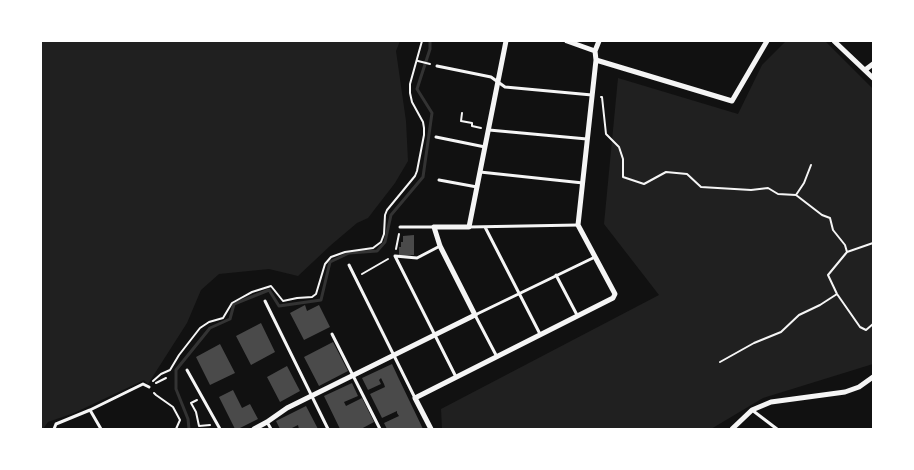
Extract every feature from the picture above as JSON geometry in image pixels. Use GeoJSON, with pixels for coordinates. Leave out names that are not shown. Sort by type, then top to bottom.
{"type":"FeatureCollection","features":[{"type":"Feature","properties":{"kind":"street"},"geometry":{"type":"LineString","coordinates":[[254,429],[287,408],[476,315],[440,246],[434,227],[469,227],[506,41]]}},
{"type":"Feature","properties":{"kind":"street"},"geometry":{"type":"LineString","coordinates":[[567,41],[595,51]]}},
{"type":"Feature","properties":{"kind":"street"},"geometry":{"type":"LineString","coordinates":[[431,429],[416,398],[613,298],[615,294],[578,225],[596,60],[595,51],[599,41]]}},
{"type":"Feature","properties":{"kind":"street"},"geometry":{"type":"LineString","coordinates":[[596,60],[732,101],[767,41]]}},
{"type":"Feature","properties":{"kind":"street"},"geometry":{"type":"LineString","coordinates":[[834,41],[873,78]]}},
{"type":"Feature","properties":{"kind":"street"},"geometry":{"type":"LineString","coordinates":[[865,70],[873,64]]}},
{"type":"Feature","properties":{"kind":"street"},"geometry":{"type":"LineString","coordinates":[[732,429],[752,410],[771,402],[845,392],[859,388],[873,377]]}},
{"type":"Feature","properties":{"kind":"lane"},"geometry":{"type":"LineString","coordinates":[[437,66],[491,77],[506,87],[592,95]]}},
{"type":"Feature","properties":{"kind":"lane"},"geometry":{"type":"LineString","coordinates":[[489,130],[587,140]]}},
{"type":"Feature","properties":{"kind":"lane"},"geometry":{"type":"LineString","coordinates":[[436,137],[485,147]]}},
{"type":"Feature","properties":{"kind":"lane"},"geometry":{"type":"LineString","coordinates":[[480,172],[582,182]]}},
{"type":"Feature","properties":{"kind":"lane"},"geometry":{"type":"LineString","coordinates":[[439,180],[477,188]]}},
{"type":"Feature","properties":{"kind":"lane"},"geometry":{"type":"LineString","coordinates":[[469,227],[578,225]]}},
{"type":"Feature","properties":{"kind":"lane"},"geometry":{"type":"LineString","coordinates":[[485,226],[540,335]]}},
{"type":"Feature","properties":{"kind":"lane"},"geometry":{"type":"LineString","coordinates":[[400,227],[434,227]]}},
{"type":"Feature","properties":{"kind":"lane"},"geometry":{"type":"LineString","coordinates":[[395,256],[417,258],[440,246]]}},
{"type":"Feature","properties":{"kind":"lane"},"geometry":{"type":"LineString","coordinates":[[395,256],[456,378]]}},
{"type":"Feature","properties":{"kind":"lane"},"geometry":{"type":"LineString","coordinates":[[497,357],[476,315],[595,257]]}},
{"type":"Feature","properties":{"kind":"lane"},"geometry":{"type":"LineString","coordinates":[[349,265],[416,398]]}},
{"type":"Feature","properties":{"kind":"lane"},"geometry":{"type":"LineString","coordinates":[[556,275],[578,316]]}},
{"type":"Feature","properties":{"kind":"lane"},"geometry":{"type":"LineString","coordinates":[[265,301],[328,429]]}},
{"type":"Feature","properties":{"kind":"lane"},"geometry":{"type":"LineString","coordinates":[[332,334],[380,429]]}},
{"type":"Feature","properties":{"kind":"lane"},"geometry":{"type":"LineString","coordinates":[[187,370],[219,427]]}},
{"type":"Feature","properties":{"kind":"lane"},"geometry":{"type":"LineString","coordinates":[[54,429],[56,424],[143,384],[149,387]]}},
{"type":"Feature","properties":{"kind":"lane"},"geometry":{"type":"LineString","coordinates":[[90,410],[102,429]]}},
{"type":"Feature","properties":{"kind":"lane"},"geometry":{"type":"LineString","coordinates":[[752,410],[777,429]]}},
{"type":"Feature","properties":{"kind":"lane"},"geometry":{"type":"LineString","coordinates":[[267,422],[271,429]]}},
{"type":"Feature","properties":{"kind":"path"},"geometry":{"type":"LineString","coordinates":[[149,387],[156,378],[170,370],[200,328],[209,322],[223,318],[232,303],[252,292],[271,286],[282,302],[312,297],[316,294],[325,264],[331,257],[345,252],[372,248],[381,242],[387,210],[417,171],[424,135],[423,122],[412,102],[410,84],[422,41]]}},
{"type":"Feature","properties":{"kind":"path"},"geometry":{"type":"LineString","coordinates":[[417,60],[437,66]]}},
{"type":"Feature","properties":{"kind":"path"},"geometry":{"type":"LineString","coordinates":[[602,97],[606,134],[619,147],[623,177],[644,184],[666,172],[687,174],[701,187],[751,190],[768,188],[778,194],[796,195],[822,215],[830,218],[833,230],[845,244],[847,252]]}},
{"type":"Feature","properties":{"kind":"path"},"geometry":{"type":"LineString","coordinates":[[462,113],[461,121],[489,130]]}},
{"type":"Feature","properties":{"kind":"path"},"geometry":{"type":"LineString","coordinates":[[796,195],[804,183],[811,165]]}},
{"type":"Feature","properties":{"kind":"path"},"geometry":{"type":"LineString","coordinates":[[355,277],[395,256],[400,227]]}},
{"type":"Feature","properties":{"kind":"path"},"geometry":{"type":"LineString","coordinates":[[873,243],[847,252],[828,275],[837,294],[860,327],[866,330],[873,324]]}},
{"type":"Feature","properties":{"kind":"path"},"geometry":{"type":"LineString","coordinates":[[720,362],[754,343],[781,332],[799,315],[837,294]]}},
{"type":"Feature","properties":{"kind":"path"},"geometry":{"type":"LineString","coordinates":[[149,387],[166,378]]}},
{"type":"Feature","properties":{"kind":"path"},"geometry":{"type":"LineString","coordinates":[[149,387],[172,407],[180,420],[176,429]]}},
{"type":"Feature","properties":{"kind":"path"},"geometry":{"type":"LineString","coordinates":[[191,403],[196,412],[199,426],[219,427]]}},
{"type":"Feature","properties":{"kind":"shaded area"},"geometry":{"type":"Polygon","coordinates":[[[41,41],[400,41],[396,51],[406,121],[408,161],[395,183],[368,218],[357,223],[298,276],[269,269],[219,274],[201,290],[187,323],[148,384],[144,380],[74,413],[48,422],[43,429],[41,429],[41,41]]]}},
{"type":"Feature","properties":{"kind":"shaded area"},"geometry":{"type":"Polygon","coordinates":[[[786,41],[825,41],[873,89],[873,364],[763,398],[711,429],[442,429],[441,409],[659,295],[604,224],[618,78],[738,114],[762,65],[786,41]]]}},
{"type":"Feature","properties":{"kind":"building"},"geometry":{"type":"Polygon","coordinates":[[[414,235],[414,255],[399,256],[399,247],[401,247],[401,242],[403,242],[403,236],[414,235]]]}},
{"type":"Feature","properties":{"kind":"building"},"geometry":{"type":"Polygon","coordinates":[[[305,305],[307,311],[319,305],[330,327],[304,340],[290,313],[305,305]]]}},
{"type":"Feature","properties":{"kind":"building"},"geometry":{"type":"Polygon","coordinates":[[[261,323],[275,352],[251,365],[236,336],[261,323]]]}},
{"type":"Feature","properties":{"kind":"building"},"geometry":{"type":"Polygon","coordinates":[[[333,342],[348,371],[319,386],[304,357],[333,342]]]}},
{"type":"Feature","properties":{"kind":"building"},"geometry":{"type":"Polygon","coordinates":[[[220,344],[235,373],[210,385],[196,357],[220,344]]]}},
{"type":"Feature","properties":{"kind":"building"},"geometry":{"type":"Polygon","coordinates":[[[392,364],[423,429],[387,429],[384,423],[399,416],[397,411],[382,418],[370,394],[385,387],[384,384],[381,378],[379,380],[381,384],[368,390],[362,378],[392,364]]]}},
{"type":"Feature","properties":{"kind":"building"},"geometry":{"type":"Polygon","coordinates":[[[287,366],[300,391],[280,402],[267,377],[287,366]]]}},
{"type":"Feature","properties":{"kind":"building"},"geometry":{"type":"Polygon","coordinates":[[[352,383],[358,396],[344,402],[346,406],[362,398],[374,422],[361,429],[340,429],[324,396],[352,383]]]}},
{"type":"Feature","properties":{"kind":"building"},"geometry":{"type":"Polygon","coordinates":[[[233,390],[242,408],[250,404],[258,419],[238,429],[235,429],[219,397],[233,390]]]}},
{"type":"Feature","properties":{"kind":"building"},"geometry":{"type":"Polygon","coordinates":[[[306,406],[318,429],[299,429],[298,425],[290,429],[280,429],[276,421],[306,406]]]}},
{"type":"Feature","properties":{"kind":"waterway"},"geometry":{"type":"LineString","coordinates":[[189,429],[188,419],[176,389],[176,370],[210,328],[230,319],[234,304],[269,290],[279,306],[321,300],[330,262],[349,253],[377,251],[385,242],[391,215],[423,177],[432,113],[417,89],[430,49],[430,41]]}}]}
